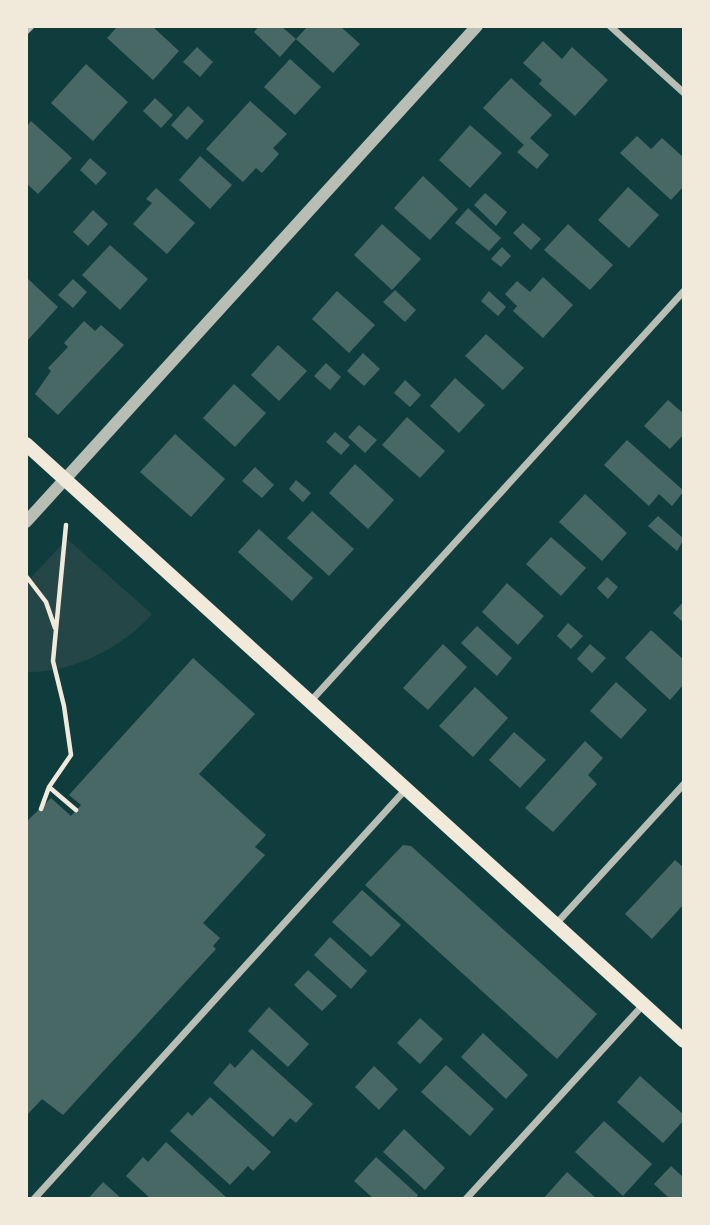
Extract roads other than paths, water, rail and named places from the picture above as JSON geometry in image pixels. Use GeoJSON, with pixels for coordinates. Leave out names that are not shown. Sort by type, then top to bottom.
{"type":"FeatureCollection","features":[{"type":"Feature","properties":{"kind":"main road"},"geometry":{"type":"LineString","coordinates":[[26,444],[684,1041]]}},
{"type":"Feature","properties":{"kind":"street"},"geometry":{"type":"LineString","coordinates":[[26,31],[30,26]]}},
{"type":"Feature","properties":{"kind":"street"},"geometry":{"type":"LineString","coordinates":[[26,522],[477,26]]}},
{"type":"Feature","properties":{"kind":"street"},"geometry":{"type":"LineString","coordinates":[[610,26],[684,93]]}},
{"type":"Feature","properties":{"kind":"street"},"geometry":{"type":"LineString","coordinates":[[310,702],[684,291]]}},
{"type":"Feature","properties":{"kind":"street"},"geometry":{"type":"LineString","coordinates":[[555,925],[684,784]]}},
{"type":"Feature","properties":{"kind":"street"},"geometry":{"type":"LineString","coordinates":[[34,1199],[406,789]]}},
{"type":"Feature","properties":{"kind":"street"},"geometry":{"type":"LineString","coordinates":[[466,1199],[643,1005]]}}]}
